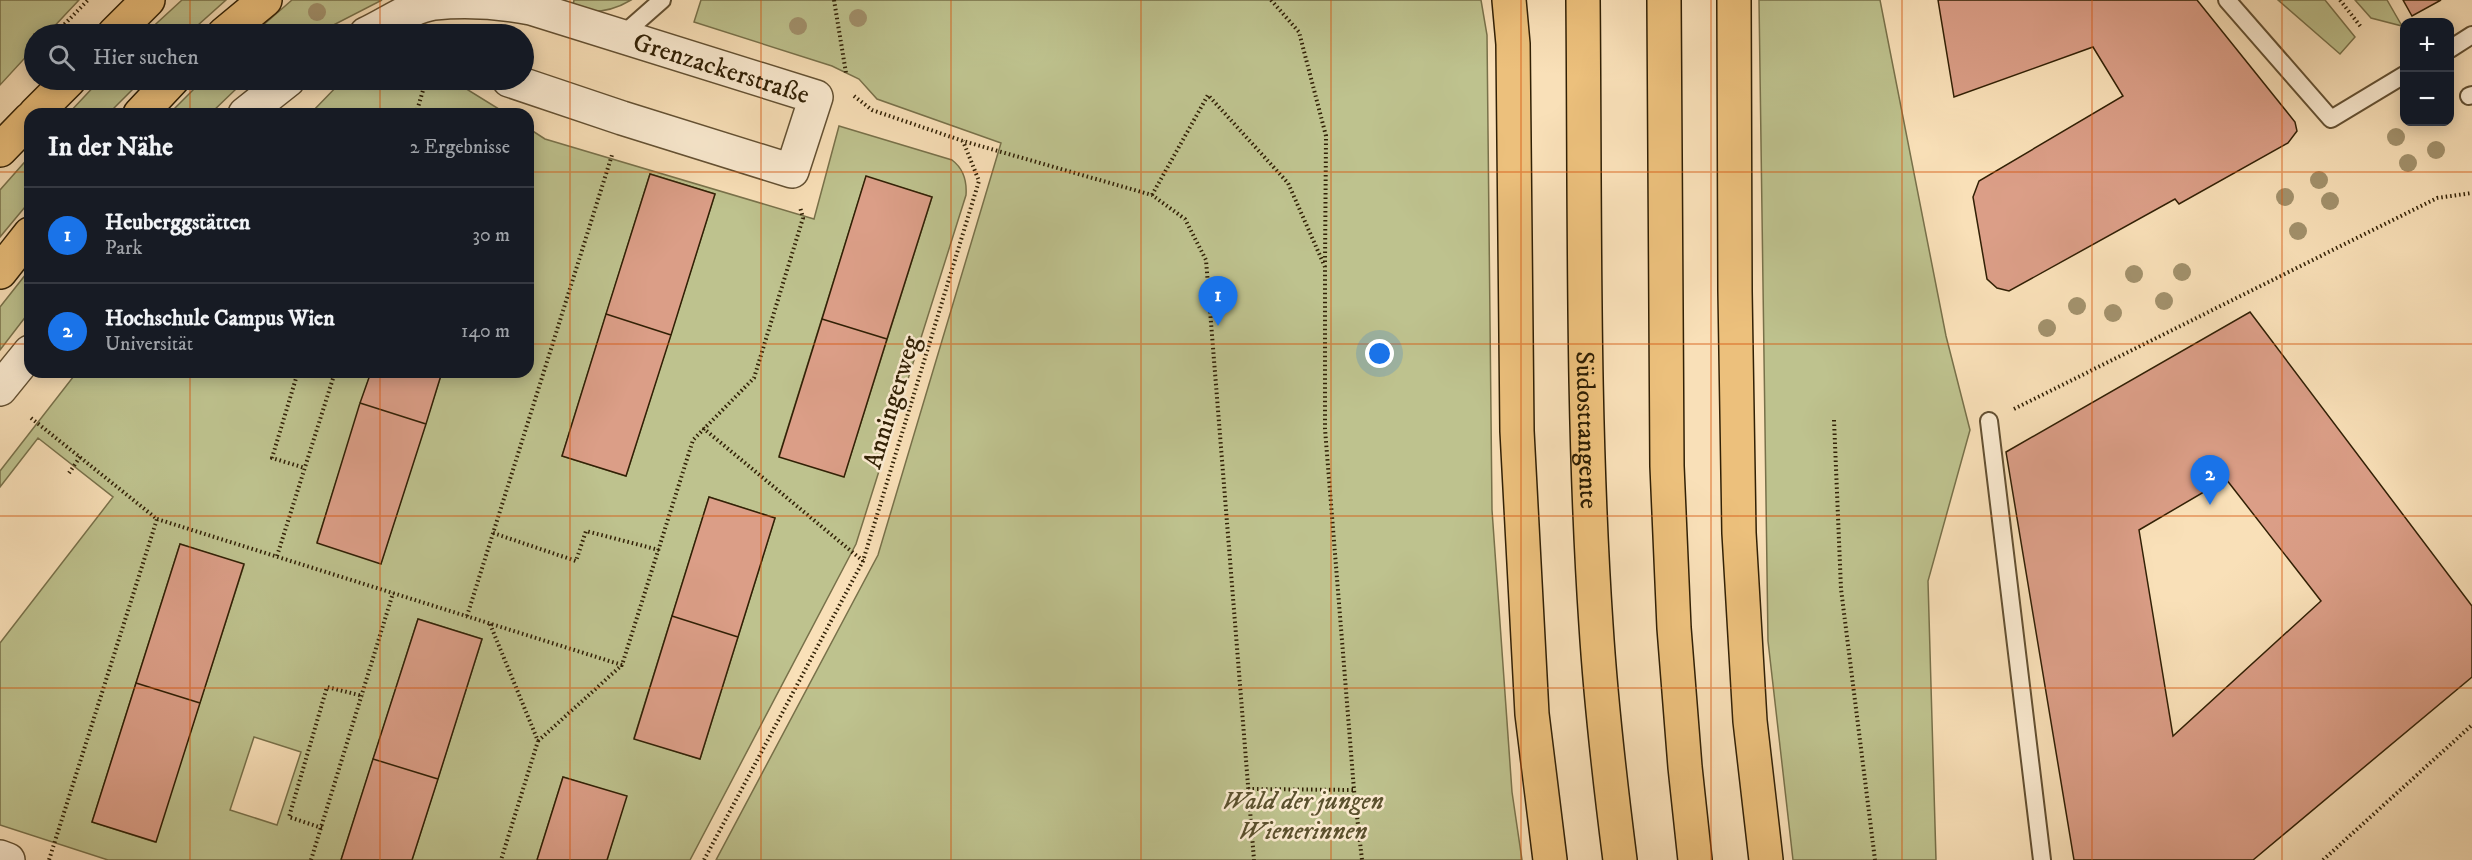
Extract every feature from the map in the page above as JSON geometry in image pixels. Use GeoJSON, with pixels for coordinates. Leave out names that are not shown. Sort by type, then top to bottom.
{"type":"FeatureCollection","features":[{"type":"Feature","properties":{"kind":"main road"},"geometry":{"type":"LineString","coordinates":[[124,24],[148,0]]}},
{"type":"Feature","properties":{"kind":"main road"},"geometry":{"type":"LineString","coordinates":[[236,24],[265,0]]}},
{"type":"Feature","properties":{"kind":"main road"},"geometry":{"type":"LineString","coordinates":[[1509,0],[1513,44],[1517,431],[1532,714],[1550,860]]}},
{"type":"Feature","properties":{"kind":"main road","name":"Südosttangente"},"geometry":{"type":"LineString","coordinates":[[1583,0],[1589,473],[1596,625],[1608,767],[1620,860]]}},
{"type":"Feature","properties":{"kind":"main road"},"geometry":{"type":"LineString","coordinates":[[1664,0],[1667,466],[1674,628],[1695,860]]}},
{"type":"Feature","properties":{"kind":"main road"},"geometry":{"type":"LineString","coordinates":[[1734,0],[1734,291],[1738,533],[1750,721],[1766,860]]}},
{"type":"Feature","properties":{"kind":"main road"},"geometry":{"type":"LineString","coordinates":[[41,108],[59,90]]}},
{"type":"Feature","properties":{"kind":"main road"},"geometry":{"type":"LineString","coordinates":[[146,108],[163,90]]}},
{"type":"Feature","properties":{"kind":"main road"},"geometry":{"type":"LineString","coordinates":[[0,150],[24,125]]}},
{"type":"Feature","properties":{"kind":"main road"},"geometry":{"type":"LineString","coordinates":[[0,272],[24,242]]}},
{"type":"Feature","properties":{"kind":"street","name":"Grenzackerstraße"},"geometry":{"type":"LineString","coordinates":[[388,24],[400,16],[433,3],[479,1],[531,8],[816,97],[792,171]]}},
{"type":"Feature","properties":{"kind":"street"},"geometry":{"type":"LineString","coordinates":[[534,89],[792,171]]}},
{"type":"Feature","properties":{"kind":"street"},"geometry":{"type":"LineString","coordinates":[[253,108],[275,90]]}},
{"type":"Feature","properties":{"kind":"street"},"geometry":{"type":"LineString","coordinates":[[0,389],[24,359]]}},
{"type":"Feature","properties":{"kind":"street"},"geometry":{"type":"LineString","coordinates":[[0,857],[8,860]]}},
{"type":"Feature","properties":{"kind":"lane"},"geometry":{"type":"LineString","coordinates":[[620,37],[662,0]]}},
{"type":"Feature","properties":{"kind":"lane"},"geometry":{"type":"LineString","coordinates":[[2227,0],[2331,119],[2400,77]]}},
{"type":"Feature","properties":{"kind":"lane"},"geometry":{"type":"LineString","coordinates":[[2454,46],[2472,35]]}},
{"type":"Feature","properties":{"kind":"lane"},"geometry":{"type":"LineString","coordinates":[[1989,421],[2042,860]]}},
{"type":"Feature","properties":{"kind":"path"},"geometry":{"type":"LineString","coordinates":[[65,24],[88,0]]}},
{"type":"Feature","properties":{"kind":"path"},"geometry":{"type":"LineString","coordinates":[[834,0],[848,81]]}},
{"type":"Feature","properties":{"kind":"path"},"geometry":{"type":"LineString","coordinates":[[1271,0],[1299,32],[1326,136],[1325,429],[1354,790],[1362,860]]}},
{"type":"Feature","properties":{"kind":"path"},"geometry":{"type":"LineString","coordinates":[[2340,0],[2361,27]]}},
{"type":"Feature","properties":{"kind":"path"},"geometry":{"type":"LineString","coordinates":[[418,108],[423,90]]}},
{"type":"Feature","properties":{"kind":"path"},"geometry":{"type":"LineString","coordinates":[[850,93],[872,110],[963,141],[1152,195],[1185,219],[1206,260],[1254,860]]}},
{"type":"Feature","properties":{"kind":"path"},"geometry":{"type":"LineString","coordinates":[[1152,195],[1208,95],[1288,183],[1325,267]]}},
{"type":"Feature","properties":{"kind":"path","name":"Anningerweg"},"geometry":{"type":"LineString","coordinates":[[704,860],[863,561],[979,181],[963,141]]}},
{"type":"Feature","properties":{"kind":"path"},"geometry":{"type":"LineString","coordinates":[[467,616],[615,146]]}},
{"type":"Feature","properties":{"kind":"path"},"geometry":{"type":"LineString","coordinates":[[501,860],[538,741],[622,665],[693,440],[754,378],[803,218],[792,171]]}},
{"type":"Feature","properties":{"kind":"path"},"geometry":{"type":"LineString","coordinates":[[1989,421],[2437,198],[2472,193]]}},
{"type":"Feature","properties":{"kind":"path"},"geometry":{"type":"LineString","coordinates":[[296,378],[272,458],[304,468]]}},
{"type":"Feature","properties":{"kind":"path"},"geometry":{"type":"LineString","coordinates":[[277,556],[333,378]]}},
{"type":"Feature","properties":{"kind":"path"},"geometry":{"type":"LineString","coordinates":[[32,418],[157,519],[622,665]]}},
{"type":"Feature","properties":{"kind":"path"},"geometry":{"type":"LineString","coordinates":[[1834,420],[1841,589],[1875,860]]}},
{"type":"Feature","properties":{"kind":"path"},"geometry":{"type":"LineString","coordinates":[[704,428],[863,561]]}},
{"type":"Feature","properties":{"kind":"path"},"geometry":{"type":"LineString","coordinates":[[69,473],[80,457]]}},
{"type":"Feature","properties":{"kind":"path"},"geometry":{"type":"LineString","coordinates":[[49,860],[157,519]]}},
{"type":"Feature","properties":{"kind":"path"},"geometry":{"type":"LineString","coordinates":[[493,533],[576,561],[586,531],[658,550]]}},
{"type":"Feature","properties":{"kind":"path"},"geometry":{"type":"LineString","coordinates":[[311,860],[393,593]]}},
{"type":"Feature","properties":{"kind":"path"},"geometry":{"type":"LineString","coordinates":[[490,624],[538,741]]}},
{"type":"Feature","properties":{"kind":"path"},"geometry":{"type":"LineString","coordinates":[[322,828],[289,818],[327,687],[363,696]]}},
{"type":"Feature","properties":{"kind":"path"},"geometry":{"type":"LineString","coordinates":[[2323,860],[2472,725]]}},
{"type":"Feature","properties":{"kind":"path"},"geometry":{"type":"LineString","coordinates":[[1248,789],[1354,790]]}},
{"type":"Feature","properties":{"kind":"green space"},"geometry":{"type":"Polygon","coordinates":[[[0,0],[79,0],[56,24],[24,24],[24,59],[0,85],[0,0]]]}},
{"type":"Feature","properties":{"kind":"green space"},"geometry":{"type":"Polygon","coordinates":[[[182,0],[226,0],[199,24],[156,24],[182,0]]]}},
{"type":"Feature","properties":{"kind":"green space"},"geometry":{"type":"Polygon","coordinates":[[[292,0],[382,0],[335,24],[264,24],[292,0]]]}},
{"type":"Feature","properties":{"kind":"green space"},"geometry":{"type":"Polygon","coordinates":[[[574,0],[631,0],[603,11],[588,12],[572,10],[574,0]]]}},
{"type":"Feature","properties":{"kind":"green space","name":"Wald der jungen Wienerinnen"},"geometry":{"type":"Polygon","coordinates":[[[701,0],[1481,0],[1487,35],[1492,510],[1512,792],[1522,860],[716,860],[878,555],[1001,143],[877,99],[859,79],[832,66],[694,22],[701,0]]]}},
{"type":"Feature","properties":{"kind":"green space"},"geometry":{"type":"Polygon","coordinates":[[[1759,0],[1880,0],[1946,336],[1970,430],[1928,581],[1936,860],[1793,860],[1768,641],[1759,0]]]}},
{"type":"Feature","properties":{"kind":"green space"},"geometry":{"type":"Polygon","coordinates":[[[2278,0],[2325,0],[2355,37],[2340,54],[2278,0]]]}},
{"type":"Feature","properties":{"kind":"green space"},"geometry":{"type":"Polygon","coordinates":[[[2355,0],[2387,0],[2400,25],[2371,18],[2355,0]]]}},
{"type":"Feature","properties":{"kind":"green space"},"geometry":{"type":"Polygon","coordinates":[[[91,90],[132,90],[114,108],[74,108],[91,90]]]}},
{"type":"Feature","properties":{"kind":"green space"},"geometry":{"type":"Polygon","coordinates":[[[193,90],[235,90],[216,108],[175,108],[193,90]]]}},
{"type":"Feature","properties":{"kind":"green space"},"geometry":{"type":"Polygon","coordinates":[[[333,90],[468,90],[497,108],[316,108],[333,90]]]}},
{"type":"Feature","properties":{"kind":"green space"},"geometry":{"type":"Polygon","coordinates":[[[839,126],[952,160],[962,171],[965,180],[966,195],[856,544],[690,860],[607,860],[626,797],[563,777],[537,860],[412,860],[482,639],[418,619],[341,860],[108,860],[0,825],[0,643],[113,497],[38,438],[0,487],[0,471],[72,378],[369,378],[317,542],[381,563],[440,378],[534,378],[534,132],[545,139],[814,219],[839,126]],[[650,174],[562,456],[626,476],[715,194],[650,174]],[[866,177],[779,456],[844,476],[932,197],[866,177]],[[709,497],[634,738],[700,759],[775,518],[709,497]],[[180,544],[92,822],[155,842],[244,565],[180,544]],[[254,737],[230,810],[277,825],[301,752],[254,737]]]}},
{"type":"Feature","properties":{"kind":"green space"},"geometry":{"type":"Polygon","coordinates":[[[24,163],[24,208],[0,237],[0,190],[24,163]]]}},
{"type":"Feature","properties":{"kind":"green space"},"geometry":{"type":"Polygon","coordinates":[[[24,277],[24,319],[0,350],[0,307],[24,277]]]}},
{"type":"Feature","properties":{"kind":"building"},"geometry":{"type":"Polygon","coordinates":[[[1938,0],[2197,0],[2295,122],[2297,131],[2288,143],[2179,204],[2175,199],[2009,291],[1997,288],[1987,279],[1973,197],[1979,181],[2123,96],[2093,47],[1954,97],[1938,0]]]}},
{"type":"Feature","properties":{"kind":"building"},"geometry":{"type":"Polygon","coordinates":[[[2403,0],[2441,0],[2412,16],[2403,0]]]}},
{"type":"Feature","properties":{"kind":"building"},"geometry":{"type":"Polygon","coordinates":[[[650,174],[715,194],[671,335],[606,314],[650,174]]]}},
{"type":"Feature","properties":{"kind":"building"},"geometry":{"type":"Polygon","coordinates":[[[866,176],[932,197],[887,339],[822,319],[866,176]]]}},
{"type":"Feature","properties":{"kind":"building"},"geometry":{"type":"Polygon","coordinates":[[[2250,312],[2472,606],[2472,677],[2253,860],[2074,860],[2006,452],[2250,312]],[[2226,479],[2139,530],[2173,736],[2321,601],[2226,479]]]}},
{"type":"Feature","properties":{"kind":"building"},"geometry":{"type":"Polygon","coordinates":[[[606,314],[671,335],[626,476],[562,456],[606,314]]]}},
{"type":"Feature","properties":{"kind":"building"},"geometry":{"type":"Polygon","coordinates":[[[822,319],[887,339],[844,477],[779,457],[822,319]]]}},
{"type":"Feature","properties":{"kind":"building"},"geometry":{"type":"Polygon","coordinates":[[[369,378],[440,378],[426,424],[360,403],[369,378]]]}},
{"type":"Feature","properties":{"kind":"building"},"geometry":{"type":"Polygon","coordinates":[[[360,403],[426,424],[381,564],[317,543],[360,403]]]}},
{"type":"Feature","properties":{"kind":"building"},"geometry":{"type":"Polygon","coordinates":[[[709,497],[775,518],[738,637],[672,616],[709,497]]]}},
{"type":"Feature","properties":{"kind":"building"},"geometry":{"type":"Polygon","coordinates":[[[180,544],[244,564],[200,703],[136,683],[180,544]]]}},
{"type":"Feature","properties":{"kind":"building"},"geometry":{"type":"Polygon","coordinates":[[[672,616],[738,637],[700,759],[634,739],[672,616]]]}},
{"type":"Feature","properties":{"kind":"building"},"geometry":{"type":"Polygon","coordinates":[[[418,619],[482,639],[438,779],[373,759],[418,619]]]}},
{"type":"Feature","properties":{"kind":"building"},"geometry":{"type":"Polygon","coordinates":[[[136,683],[200,703],[156,842],[92,822],[136,683]]]}},
{"type":"Feature","properties":{"kind":"building"},"geometry":{"type":"Polygon","coordinates":[[[373,759],[438,779],[412,860],[341,860],[373,759]]]}},
{"type":"Feature","properties":{"kind":"building"},"geometry":{"type":"Polygon","coordinates":[[[563,777],[627,796],[607,860],[537,860],[563,777]]]}},
{"type":"Feature","properties":{"kind":"place","name":"Heuberggstätten"},"geometry":{"type":"Point","coordinates":[1218,326]}},
{"type":"Feature","properties":{"kind":"place","name":"Hochschule Campus Wien"},"geometry":{"type":"Point","coordinates":[2210,505]}}]}
